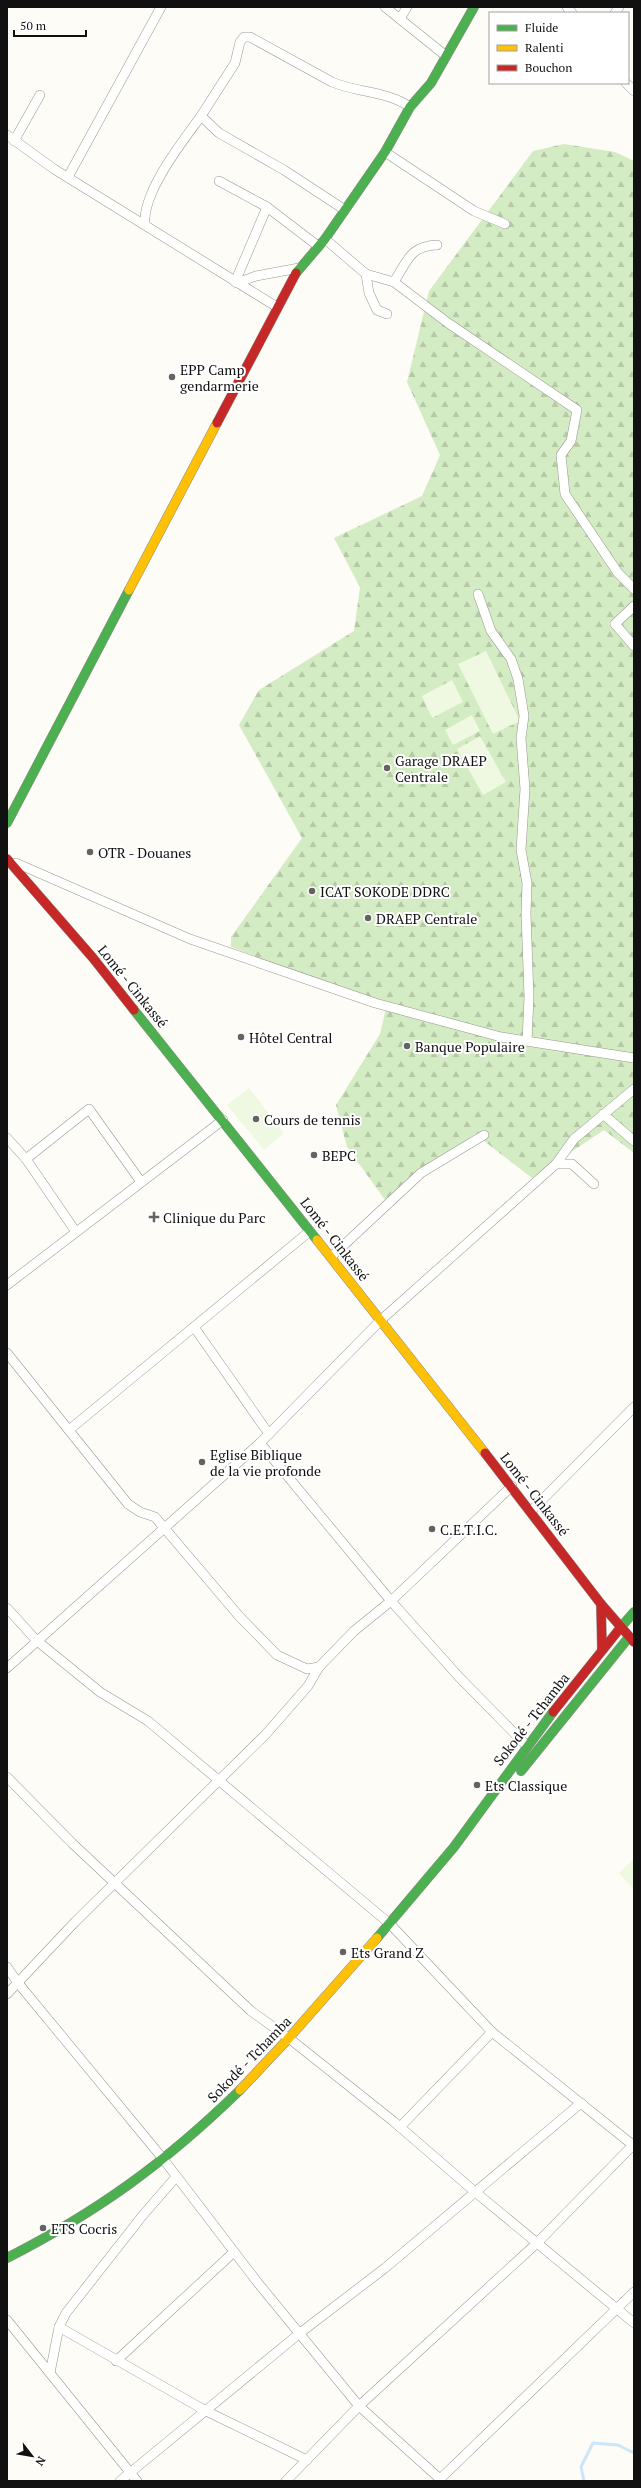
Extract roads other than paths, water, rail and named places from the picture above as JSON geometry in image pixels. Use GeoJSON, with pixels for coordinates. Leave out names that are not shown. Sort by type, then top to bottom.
{"type":"FeatureCollection","features":[{"type":"Feature","properties":{"kind":"main road"},"geometry":{"type":"LineString","coordinates":[[7,823],[277,307],[299,268],[325,239],[385,152],[410,108],[431,83],[474,7]]}},
{"type":"Feature","properties":{"kind":"main road","name":"Lomé - Cinkassé"},"geometry":{"type":"LineString","coordinates":[[8,860],[93,958],[512,1486],[601,1604],[632,1637]]}},
{"type":"Feature","properties":{"kind":"main road"},"geometry":{"type":"LineString","coordinates":[[601,1604],[602,1650]]}},
{"type":"Feature","properties":{"kind":"main road","name":"Sokodé - Tchamba"},"geometry":{"type":"LineString","coordinates":[[7,2258],[60,2230],[164,2160],[221,2108],[290,2039],[390,1924],[466,1830],[527,1746],[602,1650],[634,1612]]}},
{"type":"Feature","properties":{"kind":"main road","name":"Sokodé - Tchamba"},"geometry":{"type":"LineString","coordinates":[[466,1830],[498,1798],[632,1637]]}},
{"type":"Feature","properties":{"kind":"street"},"geometry":{"type":"LineString","coordinates":[[68,177],[161,7]]}},
{"type":"Feature","properties":{"kind":"street"},"geometry":{"type":"LineString","coordinates":[[385,7],[446,56]]}},
{"type":"Feature","properties":{"kind":"street"},"geometry":{"type":"LineString","coordinates":[[400,19],[407,7]]}},
{"type":"Feature","properties":{"kind":"street"},"geometry":{"type":"LineString","coordinates":[[145,224],[147,204],[164,170],[235,63],[240,42],[244,37],[255,39],[295,64],[346,88],[398,99],[410,108]]}},
{"type":"Feature","properties":{"kind":"street"},"geometry":{"type":"LineString","coordinates":[[40,95],[11,138],[68,177],[277,307]]}},
{"type":"Feature","properties":{"kind":"street"},"geometry":{"type":"LineString","coordinates":[[201,116],[219,133],[284,170],[345,210]]}},
{"type":"Feature","properties":{"kind":"street"},"geometry":{"type":"LineString","coordinates":[[385,152],[474,211],[505,224]]}},
{"type":"Feature","properties":{"kind":"street"},"geometry":{"type":"LineString","coordinates":[[219,181],[267,207],[318,246]]}},
{"type":"Feature","properties":{"kind":"street"},"geometry":{"type":"LineString","coordinates":[[236,282],[267,207]]}},
{"type":"Feature","properties":{"kind":"street"},"geometry":{"type":"LineString","coordinates":[[325,239],[366,274],[394,282],[448,323],[577,410],[571,441],[561,455],[565,494],[618,573],[634,589]]}},
{"type":"Feature","properties":{"kind":"street"},"geometry":{"type":"LineString","coordinates":[[394,282],[414,251],[422,246],[437,245]]}},
{"type":"Feature","properties":{"kind":"street"},"geometry":{"type":"LineString","coordinates":[[236,282],[256,276],[299,268]]}},
{"type":"Feature","properties":{"kind":"street"},"geometry":{"type":"LineString","coordinates":[[366,274],[369,293],[376,310],[387,314]]}},
{"type":"Feature","properties":{"kind":"street"},"geometry":{"type":"LineString","coordinates":[[478,594],[491,630],[511,659],[518,679],[524,716],[521,738],[525,789],[521,850],[527,883],[526,914],[529,997],[527,1041]]}},
{"type":"Feature","properties":{"kind":"street"},"geometry":{"type":"LineString","coordinates":[[634,606],[615,624],[634,646]]}},
{"type":"Feature","properties":{"kind":"street"},"geometry":{"type":"LineString","coordinates":[[8,860],[198,942],[375,1003],[502,1037],[634,1058]]}},
{"type":"Feature","properties":{"kind":"street"},"geometry":{"type":"LineString","coordinates":[[7,1668],[36,1640],[260,1443],[381,1320],[556,1164],[574,1139],[634,1089]]}},
{"type":"Feature","properties":{"kind":"street"},"geometry":{"type":"LineString","coordinates":[[26,1160],[89,1109],[141,1182]]}},
{"type":"Feature","properties":{"kind":"street"},"geometry":{"type":"LineString","coordinates":[[603,1114],[634,1141]]}},
{"type":"Feature","properties":{"kind":"street"},"geometry":{"type":"LineString","coordinates":[[7,1285],[223,1120]]}},
{"type":"Feature","properties":{"kind":"street"},"geometry":{"type":"LineString","coordinates":[[331,1257],[421,1173],[484,1135]]}},
{"type":"Feature","properties":{"kind":"street"},"geometry":{"type":"LineString","coordinates":[[7,1138],[26,1160],[76,1232]]}},
{"type":"Feature","properties":{"kind":"street"},"geometry":{"type":"LineString","coordinates":[[556,1164],[572,1164],[594,1184]]}},
{"type":"Feature","properties":{"kind":"street"},"geometry":{"type":"LineString","coordinates":[[69,1430],[310,1231]]}},
{"type":"Feature","properties":{"kind":"street"},"geometry":{"type":"LineString","coordinates":[[194,1327],[269,1434]]}},
{"type":"Feature","properties":{"kind":"street"},"geometry":{"type":"LineString","coordinates":[[7,1353],[128,1504],[140,1512],[155,1517],[239,1616],[277,1655],[307,1669],[319,1667]]}},
{"type":"Feature","properties":{"kind":"street"},"geometry":{"type":"LineString","coordinates":[[531,1511],[634,1406]]}},
{"type":"Feature","properties":{"kind":"street"},"geometry":{"type":"LineString","coordinates":[[260,1443],[391,1601],[459,1677],[527,1746]]}},
{"type":"Feature","properties":{"kind":"street"},"geometry":{"type":"LineString","coordinates":[[7,1994],[114,1883],[218,1779],[266,1734],[308,1686],[319,1667],[354,1631],[391,1601],[512,1486]]}},
{"type":"Feature","properties":{"kind":"street"},"geometry":{"type":"LineString","coordinates":[[7,1608],[36,1640],[100,1692],[148,1721],[390,1924],[492,2032],[634,2145],[537,2243],[359,2406],[286,2481]]}},
{"type":"Feature","properties":{"kind":"street"},"geometry":{"type":"LineString","coordinates":[[7,1777],[114,1883],[251,2011],[290,2039],[400,2126],[474,2191],[618,2308],[634,2323]]}},
{"type":"Feature","properties":{"kind":"street"},"geometry":{"type":"LineString","coordinates":[[7,1967],[18,1983],[164,2160],[234,2252],[359,2406],[440,2480],[634,2292]]}},
{"type":"Feature","properties":{"kind":"street"},"geometry":{"type":"LineString","coordinates":[[400,2126],[492,2032]]}},
{"type":"Feature","properties":{"kind":"street"},"geometry":{"type":"LineString","coordinates":[[120,2481],[206,2412],[300,2333],[385,2268],[474,2191],[581,2103]]}},
{"type":"Feature","properties":{"kind":"street"},"geometry":{"type":"LineString","coordinates":[[50,2373],[59,2327],[66,2313],[113,2252],[176,2177]]}},
{"type":"Feature","properties":{"kind":"street"},"geometry":{"type":"LineString","coordinates":[[116,2361],[234,2252]]}},
{"type":"Feature","properties":{"kind":"street"},"geometry":{"type":"LineString","coordinates":[[7,2320],[137,2481]]}},
{"type":"Feature","properties":{"kind":"street"},"geometry":{"type":"LineString","coordinates":[[59,2327],[206,2412],[307,2460]]}},
{"type":"Feature","properties":{"kind":"waterway"},"geometry":{"type":"LineString","coordinates":[[584,2481],[581,2467],[593,2443],[618,2445],[634,2453]]}},
{"type":"Feature","properties":{"kind":"place","name":"EPP Camp gendarmerie"},"geometry":{"type":"Point","coordinates":[172,377]}},
{"type":"Feature","properties":{"kind":"place","name":"Garage DRAEP Centrale"},"geometry":{"type":"Point","coordinates":[387,768]}},
{"type":"Feature","properties":{"kind":"place","name":"OTR - Douanes"},"geometry":{"type":"Point","coordinates":[90,852]}},
{"type":"Feature","properties":{"kind":"place","name":"ICAT SOKODE DDRC"},"geometry":{"type":"Point","coordinates":[312,891]}},
{"type":"Feature","properties":{"kind":"place","name":"DRAEP Centrale"},"geometry":{"type":"Point","coordinates":[368,918]}},
{"type":"Feature","properties":{"kind":"place","name":"Hôtel Central"},"geometry":{"type":"Point","coordinates":[241,1037]}},
{"type":"Feature","properties":{"kind":"place","name":"Banque Populaire"},"geometry":{"type":"Point","coordinates":[407,1046]}},
{"type":"Feature","properties":{"kind":"place","name":"Cours de tennis"},"geometry":{"type":"Point","coordinates":[256,1119]}},
{"type":"Feature","properties":{"kind":"place","name":"BEPC"},"geometry":{"type":"Point","coordinates":[314,1155]}},
{"type":"Feature","properties":{"kind":"place","name":"Clinique du Parc"},"geometry":{"type":"Point","coordinates":[154,1217]}},
{"type":"Feature","properties":{"kind":"place","name":"Eglise Biblique de la vie profonde"},"geometry":{"type":"Point","coordinates":[202,1462]}},
{"type":"Feature","properties":{"kind":"place","name":"C.E.T.I.C."},"geometry":{"type":"Point","coordinates":[432,1529]}},
{"type":"Feature","properties":{"kind":"place","name":"Ets Classique"},"geometry":{"type":"Point","coordinates":[477,1785]}},
{"type":"Feature","properties":{"kind":"place","name":"Ets Grand Z"},"geometry":{"type":"Point","coordinates":[343,1952]}},
{"type":"Feature","properties":{"kind":"place","name":"ETS Cocris"},"geometry":{"type":"Point","coordinates":[43,2228]}}]}
